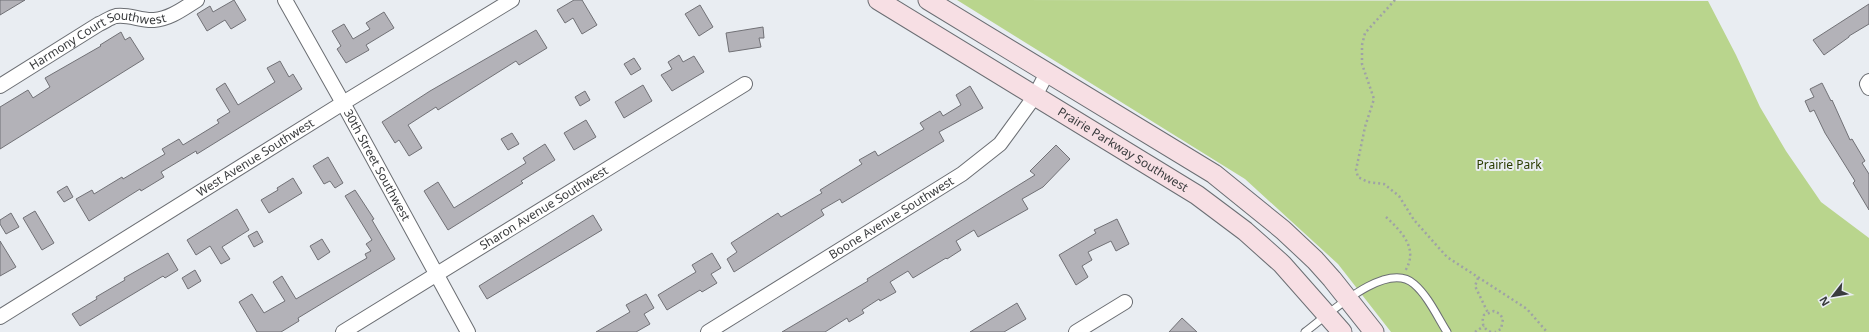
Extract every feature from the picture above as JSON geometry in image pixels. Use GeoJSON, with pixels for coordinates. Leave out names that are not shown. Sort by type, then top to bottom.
{"type":"FeatureCollection","features":[{"type":"Feature","properties":{"kind":"street","name":"Harmony Court Southwest"},"geometry":{"type":"LineString","coordinates":[[0,86],[99,24],[115,16],[158,19],[175,13],[197,0]]}},
{"type":"Feature","properties":{"kind":"street","name":"30th Street Southwest"},"geometry":{"type":"LineString","coordinates":[[285,0],[468,332]]}},
{"type":"Feature","properties":{"kind":"street","name":"West Avenue Southwest"},"geometry":{"type":"LineString","coordinates":[[0,318],[343,103],[512,0]]}},
{"type":"Feature","properties":{"kind":"street","name":"Prairie Parkway Southwest"},"geometry":{"type":"LineString","coordinates":[[878,0],[1209,204],[1244,231],[1282,264],[1342,332]]}},
{"type":"Feature","properties":{"kind":"street"},"geometry":{"type":"LineString","coordinates":[[928,0],[1214,174],[1283,230],[1319,265],[1374,332]]}},
{"type":"Feature","properties":{"kind":"street","name":"Boone Avenue Southwest"},"geometry":{"type":"LineString","coordinates":[[708,332],[962,174],[1000,144],[1035,96],[1047,73]]}},
{"type":"Feature","properties":{"kind":"street","name":"Sharon Avenue Southwest"},"geometry":{"type":"LineString","coordinates":[[343,332],[745,84]]}},
{"type":"Feature","properties":{"kind":"street"},"geometry":{"type":"LineString","coordinates":[[1076,332],[1125,302]]}},
{"type":"Feature","properties":{"kind":"lane"},"geometry":{"type":"LineString","coordinates":[[1305,332],[1348,299],[1384,279],[1401,278],[1413,282],[1421,291],[1447,332]]}},
{"type":"Feature","properties":{"kind":"path"},"geometry":{"type":"LineString","coordinates":[[1395,0],[1364,33],[1362,45],[1362,64],[1374,99],[1365,128],[1356,170],[1358,177],[1368,182],[1384,184],[1399,196],[1414,220],[1432,242],[1447,257],[1526,309],[1546,332]]}},
{"type":"Feature","properties":{"kind":"path"},"geometry":{"type":"LineString","coordinates":[[1386,216],[1400,231],[1410,248],[1411,261],[1401,278]]}},
{"type":"Feature","properties":{"kind":"path"},"geometry":{"type":"LineString","coordinates":[[1478,278],[1475,286],[1488,312]]}},
{"type":"Feature","properties":{"kind":"path"},"geometry":{"type":"LineString","coordinates":[[1488,312],[1483,319],[1484,326],[1491,332]]}},
{"type":"Feature","properties":{"kind":"path"},"geometry":{"type":"LineString","coordinates":[[1488,312],[1497,312],[1502,316],[1504,323],[1500,331],[1495,332]]}},
{"type":"Feature","properties":{"kind":"path"},"geometry":{"type":"LineString","coordinates":[[1475,332],[1484,326]]}},
{"type":"Feature","properties":{"kind":"green space","name":"Prairie Park"},"geometry":{"type":"Polygon","coordinates":[[[957,0],[1708,1],[1736,55],[1760,107],[1786,151],[1821,202],[1869,238],[1869,332],[1391,332],[1338,264],[1245,179],[957,0]]]}},
{"type":"Feature","properties":{"kind":"building"},"geometry":{"type":"Polygon","coordinates":[[[0,0],[25,0],[0,15],[0,0]]]}},
{"type":"Feature","properties":{"kind":"building"},"geometry":{"type":"Polygon","coordinates":[[[234,0],[246,20],[231,29],[225,20],[207,31],[197,14],[210,6],[213,12],[234,0]]]}},
{"type":"Feature","properties":{"kind":"building"},"geometry":{"type":"Polygon","coordinates":[[[574,0],[582,0],[597,25],[582,34],[573,18],[565,23],[557,10],[574,0]]]}},
{"type":"Feature","properties":{"kind":"building"},"geometry":{"type":"Polygon","coordinates":[[[1869,4],[1869,24],[1849,36],[1824,55],[1813,40],[1869,4]]]}},
{"type":"Feature","properties":{"kind":"building"},"geometry":{"type":"Polygon","coordinates":[[[700,5],[713,27],[699,36],[685,14],[700,5]]]}},
{"type":"Feature","properties":{"kind":"building"},"geometry":{"type":"Polygon","coordinates":[[[384,12],[394,28],[366,45],[369,50],[346,63],[337,49],[341,46],[332,31],[344,24],[353,39],[370,29],[366,23],[384,12]]]}},
{"type":"Feature","properties":{"kind":"building"},"geometry":{"type":"Polygon","coordinates":[[[763,27],[764,38],[759,38],[761,47],[729,52],[726,33],[763,27]]]}},
{"type":"Feature","properties":{"kind":"building"},"geometry":{"type":"Polygon","coordinates":[[[536,30],[547,48],[519,65],[516,61],[438,110],[436,107],[408,125],[422,148],[409,156],[399,140],[395,143],[382,122],[430,91],[536,30]]]}},
{"type":"Feature","properties":{"kind":"building"},"geometry":{"type":"Polygon","coordinates":[[[121,32],[125,40],[130,37],[144,59],[0,149],[0,107],[28,90],[33,98],[50,87],[45,78],[101,46],[100,45],[121,32]]]}},
{"type":"Feature","properties":{"kind":"building"},"geometry":{"type":"Polygon","coordinates":[[[679,55],[683,62],[694,56],[704,72],[672,91],[661,75],[672,69],[668,62],[679,55]]]}},
{"type":"Feature","properties":{"kind":"building"},"geometry":{"type":"Polygon","coordinates":[[[634,58],[641,69],[631,75],[624,64],[634,58]]]}},
{"type":"Feature","properties":{"kind":"building"},"geometry":{"type":"Polygon","coordinates":[[[280,61],[289,77],[293,74],[302,89],[197,154],[196,151],[161,172],[164,177],[141,191],[140,189],[89,221],[76,199],[92,190],[94,194],[122,177],[123,179],[165,154],[162,149],[179,139],[183,145],[219,123],[217,120],[230,112],[216,89],[225,83],[238,105],[275,82],[267,68],[280,61]]]}},
{"type":"Feature","properties":{"kind":"building"},"geometry":{"type":"Polygon","coordinates":[[[1822,83],[1831,101],[1832,100],[1850,140],[1852,139],[1865,161],[1862,163],[1869,174],[1869,210],[1853,183],[1855,181],[1825,133],[1814,110],[1810,112],[1805,101],[1814,97],[1810,89],[1822,83]]]}},
{"type":"Feature","properties":{"kind":"building"},"geometry":{"type":"Polygon","coordinates":[[[643,85],[652,101],[624,118],[615,102],[643,85]]]}},
{"type":"Feature","properties":{"kind":"building"},"geometry":{"type":"Polygon","coordinates":[[[970,86],[983,108],[939,132],[944,141],[842,203],[840,199],[821,210],[824,215],[734,272],[727,259],[737,252],[731,243],[778,213],[781,217],[822,193],[820,190],[862,164],[859,160],[875,151],[878,156],[924,129],[920,123],[940,111],[943,116],[961,105],[956,95],[970,86]]]}},
{"type":"Feature","properties":{"kind":"building"},"geometry":{"type":"Polygon","coordinates":[[[585,91],[590,100],[580,106],[575,97],[585,91]]]}},
{"type":"Feature","properties":{"kind":"building"},"geometry":{"type":"Polygon","coordinates":[[[586,120],[596,137],[574,150],[564,133],[586,120]]]}},
{"type":"Feature","properties":{"kind":"building"},"geometry":{"type":"Polygon","coordinates":[[[512,133],[519,144],[508,150],[501,139],[512,133]]]}},
{"type":"Feature","properties":{"kind":"building"},"geometry":{"type":"Polygon","coordinates":[[[545,144],[555,160],[521,181],[523,183],[448,230],[424,191],[438,182],[454,208],[526,163],[523,158],[545,144]]]}},
{"type":"Feature","properties":{"kind":"building"},"geometry":{"type":"Polygon","coordinates":[[[1056,145],[1070,159],[1043,187],[1022,199],[1028,209],[978,237],[974,230],[956,241],[961,250],[913,278],[908,271],[890,282],[896,292],[880,301],[879,299],[862,310],[864,313],[849,322],[847,318],[825,332],[782,332],[868,281],[867,279],[1035,175],[1030,171],[1056,145]]]}},
{"type":"Feature","properties":{"kind":"building"},"geometry":{"type":"Polygon","coordinates":[[[328,157],[343,183],[335,188],[330,181],[324,184],[313,166],[328,157]]]}},
{"type":"Feature","properties":{"kind":"building"},"geometry":{"type":"Polygon","coordinates":[[[293,178],[302,193],[269,213],[261,200],[278,190],[277,188],[293,178]]]}},
{"type":"Feature","properties":{"kind":"building"},"geometry":{"type":"Polygon","coordinates":[[[67,186],[73,197],[64,202],[57,192],[67,186]]]}},
{"type":"Feature","properties":{"kind":"building"},"geometry":{"type":"Polygon","coordinates":[[[355,190],[374,219],[372,220],[395,259],[298,318],[299,321],[281,332],[257,332],[239,302],[252,294],[264,313],[285,301],[273,282],[282,276],[296,299],[367,258],[365,254],[371,251],[366,244],[372,240],[345,196],[355,190]]]}},
{"type":"Feature","properties":{"kind":"building"},"geometry":{"type":"Polygon","coordinates":[[[237,209],[249,230],[222,247],[230,259],[221,264],[210,246],[196,255],[187,240],[237,209]]]}},
{"type":"Feature","properties":{"kind":"building"},"geometry":{"type":"Polygon","coordinates":[[[35,211],[54,243],[42,250],[23,218],[35,211]]]}},
{"type":"Feature","properties":{"kind":"building"},"geometry":{"type":"Polygon","coordinates":[[[11,213],[19,227],[6,234],[0,224],[0,220],[11,213]]]}},
{"type":"Feature","properties":{"kind":"building"},"geometry":{"type":"Polygon","coordinates":[[[593,215],[602,230],[487,299],[479,286],[593,215]]]}},
{"type":"Feature","properties":{"kind":"building"},"geometry":{"type":"Polygon","coordinates":[[[1117,219],[1129,244],[1116,251],[1111,241],[1088,252],[1092,260],[1082,266],[1088,277],[1076,285],[1059,255],[1096,233],[1094,230],[1117,219]]]}},
{"type":"Feature","properties":{"kind":"building"},"geometry":{"type":"Polygon","coordinates":[[[257,231],[263,242],[254,247],[248,236],[257,231]]]}},
{"type":"Feature","properties":{"kind":"building"},"geometry":{"type":"Polygon","coordinates":[[[322,239],[330,252],[318,260],[310,246],[322,239]]]}},
{"type":"Feature","properties":{"kind":"building"},"geometry":{"type":"Polygon","coordinates":[[[0,241],[16,267],[0,276],[0,241]]]}},
{"type":"Feature","properties":{"kind":"building"},"geometry":{"type":"Polygon","coordinates":[[[168,253],[178,270],[165,278],[163,276],[80,326],[72,314],[97,299],[96,297],[125,280],[124,278],[168,253]]]}},
{"type":"Feature","properties":{"kind":"building"},"geometry":{"type":"Polygon","coordinates":[[[712,253],[721,268],[711,274],[717,283],[702,292],[700,290],[667,310],[658,295],[696,272],[692,265],[712,253]]]}},
{"type":"Feature","properties":{"kind":"building"},"geometry":{"type":"Polygon","coordinates":[[[195,270],[201,281],[188,289],[182,278],[195,270]]]}},
{"type":"Feature","properties":{"kind":"building"},"geometry":{"type":"Polygon","coordinates":[[[646,294],[654,308],[644,314],[650,324],[636,332],[596,332],[630,312],[626,305],[646,294]]]}},
{"type":"Feature","properties":{"kind":"building"},"geometry":{"type":"Polygon","coordinates":[[[1017,303],[1026,319],[1004,332],[970,332],[1017,303]]]}},
{"type":"Feature","properties":{"kind":"building"},"geometry":{"type":"Polygon","coordinates":[[[1182,318],[1197,332],[1169,332],[1182,318]]]}}]}
